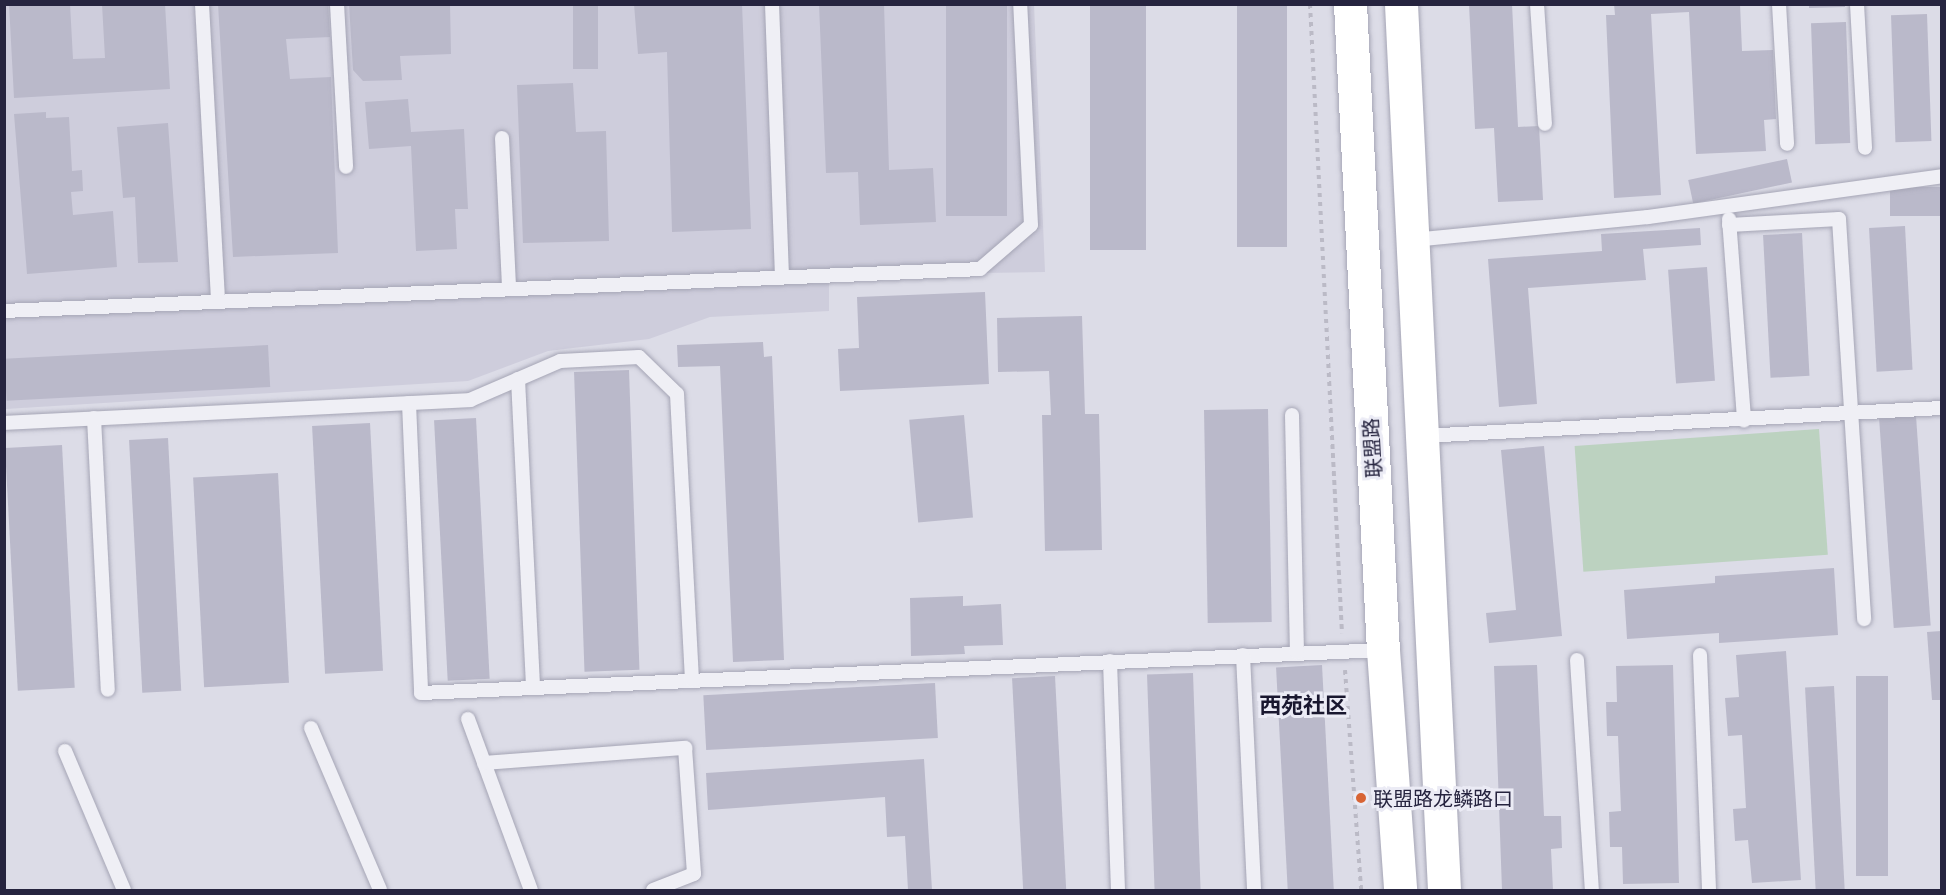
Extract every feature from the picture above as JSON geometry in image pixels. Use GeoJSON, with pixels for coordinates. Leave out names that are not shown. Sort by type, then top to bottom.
{"type":"FeatureCollection","features":[{"type":"Feature","properties":{"kind":"main road","name":"联盟路"},"geometry":{"type":"LineString","coordinates":[[1350,4],[1383,650],[1400,891]]}},
{"type":"Feature","properties":{"kind":"main road"},"geometry":{"type":"LineString","coordinates":[[1401,4],[1444,891]]}},
{"type":"Feature","properties":{"kind":"lane"},"geometry":{"type":"LineString","coordinates":[[201,4],[218,302]]}},
{"type":"Feature","properties":{"kind":"lane"},"geometry":{"type":"LineString","coordinates":[[337,4],[346,167]]}},
{"type":"Feature","properties":{"kind":"lane"},"geometry":{"type":"LineString","coordinates":[[772,4],[782,277]]}},
{"type":"Feature","properties":{"kind":"lane"},"geometry":{"type":"LineString","coordinates":[[4,311],[980,269],[1031,225],[1020,4]]}},
{"type":"Feature","properties":{"kind":"lane"},"geometry":{"type":"LineString","coordinates":[[1537,4],[1545,124]]}},
{"type":"Feature","properties":{"kind":"lane"},"geometry":{"type":"LineString","coordinates":[[1779,4],[1787,144]]}},
{"type":"Feature","properties":{"kind":"lane"},"geometry":{"type":"LineString","coordinates":[[1857,4],[1864,148]]}},
{"type":"Feature","properties":{"kind":"lane"},"geometry":{"type":"LineString","coordinates":[[502,138],[509,289]]}},
{"type":"Feature","properties":{"kind":"lane"},"geometry":{"type":"LineString","coordinates":[[1413,240],[1728,206],[1941,176]]}},
{"type":"Feature","properties":{"kind":"lane"},"geometry":{"type":"LineString","coordinates":[[1728,206],[1744,420]]}},
{"type":"Feature","properties":{"kind":"lane"},"geometry":{"type":"LineString","coordinates":[[1729,225],[1839,219],[1864,619]]}},
{"type":"Feature","properties":{"kind":"lane"},"geometry":{"type":"LineString","coordinates":[[4,423],[470,400],[561,361],[639,357],[677,393],[692,681]]}},
{"type":"Feature","properties":{"kind":"lane"},"geometry":{"type":"LineString","coordinates":[[518,379],[533,688]]}},
{"type":"Feature","properties":{"kind":"lane"},"geometry":{"type":"LineString","coordinates":[[409,403],[421,693],[1383,650]]}},
{"type":"Feature","properties":{"kind":"lane"},"geometry":{"type":"LineString","coordinates":[[1423,436],[1941,408]]}},
{"type":"Feature","properties":{"kind":"lane"},"geometry":{"type":"LineString","coordinates":[[1292,415],[1298,653]]}},
{"type":"Feature","properties":{"kind":"lane"},"geometry":{"type":"LineString","coordinates":[[94,418],[108,690]]}},
{"type":"Feature","properties":{"kind":"lane"},"geometry":{"type":"LineString","coordinates":[[1243,655],[1254,891]]}},
{"type":"Feature","properties":{"kind":"lane"},"geometry":{"type":"LineString","coordinates":[[1700,655],[1709,891]]}},
{"type":"Feature","properties":{"kind":"lane"},"geometry":{"type":"LineString","coordinates":[[1577,660],[1592,891]]}},
{"type":"Feature","properties":{"kind":"lane"},"geometry":{"type":"LineString","coordinates":[[1110,661],[1118,891]]}},
{"type":"Feature","properties":{"kind":"lane"},"geometry":{"type":"LineString","coordinates":[[468,719],[531,891]]}},
{"type":"Feature","properties":{"kind":"lane"},"geometry":{"type":"LineString","coordinates":[[311,728],[380,891]]}},
{"type":"Feature","properties":{"kind":"lane"},"geometry":{"type":"LineString","coordinates":[[484,763],[685,748],[694,874],[653,891]]}},
{"type":"Feature","properties":{"kind":"lane"},"geometry":{"type":"LineString","coordinates":[[65,751],[124,891]]}},
{"type":"Feature","properties":{"kind":"path"},"geometry":{"type":"LineString","coordinates":[[1310,4],[1343,651],[1361,891]]}},
{"type":"Feature","properties":{"kind":"shaded area"},"geometry":{"type":"Polygon","coordinates":[[[5,5],[1034,5],[1045,272],[829,275],[829,311],[710,317],[649,339],[548,351],[468,381],[5,409],[5,5]]]}},
{"type":"Feature","properties":{"kind":"green space"},"geometry":{"type":"Polygon","coordinates":[[[1819,429],[1828,555],[1583,572],[1575,446],[1819,429]]]}},
{"type":"Feature","properties":{"kind":"building"},"geometry":{"type":"Polygon","coordinates":[[[9,4],[70,4],[73,59],[105,58],[102,4],[165,4],[170,89],[14,98],[9,4]]]}},
{"type":"Feature","properties":{"kind":"building"},"geometry":{"type":"Polygon","coordinates":[[[218,4],[328,4],[330,37],[286,39],[290,79],[331,77],[338,253],[233,257],[218,4]]]}},
{"type":"Feature","properties":{"kind":"building"},"geometry":{"type":"Polygon","coordinates":[[[349,4],[450,4],[451,54],[400,56],[402,80],[363,81],[353,70],[349,4]]]}},
{"type":"Feature","properties":{"kind":"building"},"geometry":{"type":"Polygon","coordinates":[[[573,4],[598,4],[598,69],[573,69],[573,4]]]}},
{"type":"Feature","properties":{"kind":"building"},"geometry":{"type":"Polygon","coordinates":[[[634,4],[742,4],[751,229],[672,232],[667,52],[638,54],[634,4]]]}},
{"type":"Feature","properties":{"kind":"building"},"geometry":{"type":"Polygon","coordinates":[[[819,4],[884,4],[889,170],[933,168],[936,222],[860,225],[858,172],[826,173],[819,4]]]}},
{"type":"Feature","properties":{"kind":"building"},"geometry":{"type":"Polygon","coordinates":[[[946,4],[1007,4],[1007,216],[946,216],[946,4]]]}},
{"type":"Feature","properties":{"kind":"building"},"geometry":{"type":"Polygon","coordinates":[[[1090,4],[1146,4],[1146,250],[1090,250],[1090,4]]]}},
{"type":"Feature","properties":{"kind":"building"},"geometry":{"type":"Polygon","coordinates":[[[1237,4],[1287,4],[1287,247],[1237,247],[1237,4]]]}},
{"type":"Feature","properties":{"kind":"building"},"geometry":{"type":"Polygon","coordinates":[[[1469,4],[1512,4],[1518,127],[1539,126],[1543,200],[1498,202],[1494,128],[1475,129],[1469,4]]]}},
{"type":"Feature","properties":{"kind":"building"},"geometry":{"type":"Polygon","coordinates":[[[1614,4],[1740,4],[1742,51],[1773,50],[1776,119],[1764,120],[1766,151],[1696,154],[1689,12],[1651,14],[1661,195],[1614,198],[1606,15],[1615,15],[1614,4]]]}},
{"type":"Feature","properties":{"kind":"building"},"geometry":{"type":"Polygon","coordinates":[[[1809,4],[1845,4],[1845,7],[1809,8],[1809,4]]]}},
{"type":"Feature","properties":{"kind":"building"},"geometry":{"type":"Polygon","coordinates":[[[1927,14],[1931,141],[1895,142],[1891,15],[1927,14]]]}},
{"type":"Feature","properties":{"kind":"building"},"geometry":{"type":"Polygon","coordinates":[[[1846,22],[1850,143],[1815,144],[1811,23],[1846,22]]]}},
{"type":"Feature","properties":{"kind":"building"},"geometry":{"type":"Polygon","coordinates":[[[573,83],[576,132],[606,131],[609,241],[523,243],[517,85],[573,83]]]}},
{"type":"Feature","properties":{"kind":"building"},"geometry":{"type":"Polygon","coordinates":[[[408,99],[411,132],[464,129],[468,209],[455,209],[457,249],[416,251],[411,146],[369,149],[365,102],[408,99]]]}},
{"type":"Feature","properties":{"kind":"building"},"geometry":{"type":"Polygon","coordinates":[[[46,112],[46,118],[69,117],[72,171],[82,170],[83,191],[71,192],[73,215],[113,211],[117,267],[27,274],[14,114],[46,112]]]}},
{"type":"Feature","properties":{"kind":"building"},"geometry":{"type":"Polygon","coordinates":[[[168,123],[178,262],[138,263],[135,197],[123,198],[117,127],[168,123]]]}},
{"type":"Feature","properties":{"kind":"building"},"geometry":{"type":"Polygon","coordinates":[[[1787,159],[1792,182],[1693,203],[1688,180],[1787,159]]]}},
{"type":"Feature","properties":{"kind":"building"},"geometry":{"type":"Polygon","coordinates":[[[1890,187],[1941,187],[1941,216],[1890,216],[1890,187]]]}},
{"type":"Feature","properties":{"kind":"building"},"geometry":{"type":"Polygon","coordinates":[[[1905,226],[1913,370],[1877,372],[1869,228],[1905,226]]]}},
{"type":"Feature","properties":{"kind":"building"},"geometry":{"type":"Polygon","coordinates":[[[1700,228],[1701,245],[1643,249],[1646,280],[1528,288],[1537,404],[1499,407],[1488,259],[1602,251],[1601,234],[1700,228]]]}},
{"type":"Feature","properties":{"kind":"building"},"geometry":{"type":"Polygon","coordinates":[[[1802,233],[1809,376],[1771,378],[1763,235],[1802,233]]]}},
{"type":"Feature","properties":{"kind":"building"},"geometry":{"type":"Polygon","coordinates":[[[1707,267],[1715,381],[1676,383],[1668,270],[1707,267]]]}},
{"type":"Feature","properties":{"kind":"building"},"geometry":{"type":"Polygon","coordinates":[[[985,292],[989,384],[840,391],[838,349],[859,348],[857,297],[985,292]]]}},
{"type":"Feature","properties":{"kind":"building"},"geometry":{"type":"Polygon","coordinates":[[[1082,316],[1085,414],[1099,414],[1102,550],[1045,551],[1042,415],[1051,415],[1049,371],[998,372],[997,318],[1082,316]]]}},
{"type":"Feature","properties":{"kind":"building"},"geometry":{"type":"Polygon","coordinates":[[[763,342],[764,357],[772,356],[784,660],[733,662],[720,366],[678,367],[677,345],[763,342]]]}},
{"type":"Feature","properties":{"kind":"building"},"geometry":{"type":"Polygon","coordinates":[[[268,345],[270,387],[7,401],[4,359],[268,345]]]}},
{"type":"Feature","properties":{"kind":"building"},"geometry":{"type":"Polygon","coordinates":[[[629,370],[639,670],[585,672],[574,372],[629,370]]]}},
{"type":"Feature","properties":{"kind":"building"},"geometry":{"type":"Polygon","coordinates":[[[1268,409],[1272,622],[1208,623],[1204,410],[1268,409]]]}},
{"type":"Feature","properties":{"kind":"building"},"geometry":{"type":"Polygon","coordinates":[[[964,415],[973,518],[918,522],[909,420],[964,415]]]}},
{"type":"Feature","properties":{"kind":"building"},"geometry":{"type":"Polygon","coordinates":[[[1916,416],[1931,625],[1894,628],[1879,419],[1916,416]]]}},
{"type":"Feature","properties":{"kind":"building"},"geometry":{"type":"Polygon","coordinates":[[[476,418],[490,679],[448,681],[434,420],[476,418]]]}},
{"type":"Feature","properties":{"kind":"building"},"geometry":{"type":"Polygon","coordinates":[[[370,423],[383,671],[325,674],[312,426],[370,423]]]}},
{"type":"Feature","properties":{"kind":"building"},"geometry":{"type":"Polygon","coordinates":[[[168,438],[181,691],[142,693],[129,440],[168,438]]]}},
{"type":"Feature","properties":{"kind":"building"},"geometry":{"type":"Polygon","coordinates":[[[62,445],[75,688],[18,691],[5,448],[62,445]]]}},
{"type":"Feature","properties":{"kind":"building"},"geometry":{"type":"Polygon","coordinates":[[[1544,446],[1562,636],[1489,643],[1486,613],[1516,610],[1501,450],[1544,446]]]}},
{"type":"Feature","properties":{"kind":"building"},"geometry":{"type":"Polygon","coordinates":[[[278,473],[289,683],[204,687],[193,477],[278,473]]]}},
{"type":"Feature","properties":{"kind":"building"},"geometry":{"type":"Polygon","coordinates":[[[1834,568],[1838,635],[1719,643],[1719,633],[1627,639],[1624,590],[1715,583],[1715,576],[1834,568]]]}},
{"type":"Feature","properties":{"kind":"building"},"geometry":{"type":"Polygon","coordinates":[[[963,596],[963,606],[1001,604],[1003,645],[964,646],[965,654],[911,656],[910,598],[963,596]]]}},
{"type":"Feature","properties":{"kind":"building"},"geometry":{"type":"Polygon","coordinates":[[[1941,631],[1941,700],[1932,700],[1927,632],[1941,631]]]}},
{"type":"Feature","properties":{"kind":"building"},"geometry":{"type":"Polygon","coordinates":[[[1786,651],[1801,880],[1752,883],[1748,840],[1735,841],[1733,809],[1746,808],[1742,735],[1728,736],[1725,698],[1739,697],[1736,655],[1786,651]]]}},
{"type":"Feature","properties":{"kind":"building"},"geometry":{"type":"Polygon","coordinates":[[[1322,665],[1334,890],[1288,890],[1276,667],[1322,665]]]}},
{"type":"Feature","properties":{"kind":"building"},"geometry":{"type":"Polygon","coordinates":[[[1537,665],[1544,816],[1561,816],[1562,848],[1551,849],[1553,890],[1502,890],[1494,666],[1537,665]]]}},
{"type":"Feature","properties":{"kind":"building"},"geometry":{"type":"Polygon","coordinates":[[[1673,665],[1679,883],[1623,884],[1622,847],[1610,847],[1609,812],[1621,811],[1618,736],[1607,736],[1606,702],[1617,702],[1616,666],[1673,665]]]}},
{"type":"Feature","properties":{"kind":"building"},"geometry":{"type":"Polygon","coordinates":[[[1193,673],[1201,890],[1155,890],[1147,675],[1193,673]]]}},
{"type":"Feature","properties":{"kind":"building"},"geometry":{"type":"Polygon","coordinates":[[[1055,676],[1066,890],[1023,890],[1012,678],[1055,676]]]}},
{"type":"Feature","properties":{"kind":"building"},"geometry":{"type":"Polygon","coordinates":[[[1856,676],[1888,676],[1888,876],[1856,876],[1856,676]]]}},
{"type":"Feature","properties":{"kind":"building"},"geometry":{"type":"Polygon","coordinates":[[[935,683],[938,738],[706,750],[703,695],[935,683]]]}},
{"type":"Feature","properties":{"kind":"building"},"geometry":{"type":"Polygon","coordinates":[[[1834,686],[1845,890],[1816,890],[1805,688],[1834,686]]]}},
{"type":"Feature","properties":{"kind":"building"},"geometry":{"type":"Polygon","coordinates":[[[924,759],[932,890],[908,890],[905,836],[887,837],[885,797],[708,810],[706,773],[924,759]]]}},
{"type":"Feature","properties":{"kind":"place","name":"联盟路龙鳞路口"},"geometry":{"type":"Point","coordinates":[1361,798]}},
{"type":"Feature","properties":{"kind":"district","name":"西苑社区"},"geometry":{"type":"Point","coordinates":[1303,705]}}]}
